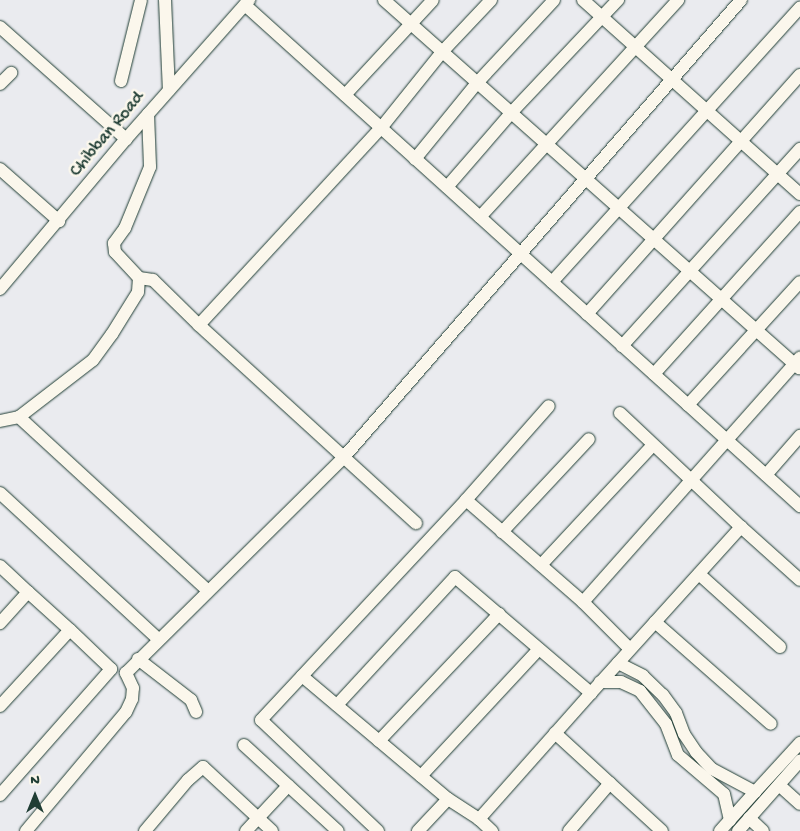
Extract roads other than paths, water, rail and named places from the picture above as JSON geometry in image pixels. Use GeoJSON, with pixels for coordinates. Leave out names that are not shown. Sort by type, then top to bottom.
{"type":"FeatureCollection","features":[{"type":"Feature","properties":{"kind":"street"},"geometry":{"type":"LineString","coordinates":[[121,81],[141,0]]}},
{"type":"Feature","properties":{"kind":"street"},"geometry":{"type":"LineString","coordinates":[[166,0],[169,90]]}},
{"type":"Feature","properties":{"kind":"street"},"geometry":{"type":"LineString","coordinates":[[384,0],[756,330],[798,363],[726,440],[584,602]]}},
{"type":"Feature","properties":{"kind":"street"},"geometry":{"type":"LineString","coordinates":[[344,95],[432,0]]}},
{"type":"Feature","properties":{"kind":"street"},"geometry":{"type":"LineString","coordinates":[[199,325],[382,128],[443,52],[491,0]]}},
{"type":"Feature","properties":{"kind":"street"},"geometry":{"type":"LineString","coordinates":[[415,159],[477,82],[554,0]]}},
{"type":"Feature","properties":{"kind":"street"},"geometry":{"type":"LineString","coordinates":[[583,0],[800,194]]}},
{"type":"Feature","properties":{"kind":"street"},"geometry":{"type":"LineString","coordinates":[[447,187],[511,113],[618,0]]}},
{"type":"Feature","properties":{"kind":"street"},"geometry":{"type":"LineString","coordinates":[[480,217],[678,0]]}},
{"type":"Feature","properties":{"kind":"street"},"geometry":{"type":"LineString","coordinates":[[126,673],[207,590],[344,457],[740,0]]}},
{"type":"Feature","properties":{"kind":"street"},"geometry":{"type":"LineString","coordinates":[[246,2],[344,95],[800,506]]}},
{"type":"Feature","properties":{"kind":"street","name":"Chibban Road"},"geometry":{"type":"LineString","coordinates":[[0,289],[126,139],[246,2]]}},
{"type":"Feature","properties":{"kind":"street"},"geometry":{"type":"LineString","coordinates":[[552,282],[707,111],[797,6]]}},
{"type":"Feature","properties":{"kind":"street"},"geometry":{"type":"LineString","coordinates":[[0,27],[126,139]]}},
{"type":"Feature","properties":{"kind":"street"},"geometry":{"type":"LineString","coordinates":[[0,84],[11,73]]}},
{"type":"Feature","properties":{"kind":"street"},"geometry":{"type":"LineString","coordinates":[[587,314],[800,75]]}},
{"type":"Feature","properties":{"kind":"street"},"geometry":{"type":"LineString","coordinates":[[148,114],[150,168],[114,248],[118,257],[139,278],[153,280],[199,325],[416,523]]}},
{"type":"Feature","properties":{"kind":"street"},"geometry":{"type":"LineString","coordinates":[[622,346],[800,148]]}},
{"type":"Feature","properties":{"kind":"street"},"geometry":{"type":"LineString","coordinates":[[0,168],[59,221]]}},
{"type":"Feature","properties":{"kind":"street"},"geometry":{"type":"LineString","coordinates":[[654,374],[800,212]]}},
{"type":"Feature","properties":{"kind":"street"},"geometry":{"type":"LineString","coordinates":[[0,421],[19,417],[92,360],[112,334],[138,292],[139,278]]}},
{"type":"Feature","properties":{"kind":"street"},"geometry":{"type":"LineString","coordinates":[[688,405],[800,282]]}},
{"type":"Feature","properties":{"kind":"street"},"geometry":{"type":"LineString","coordinates":[[378,831],[261,720],[466,500],[548,406]]}},
{"type":"Feature","properties":{"kind":"street"},"geometry":{"type":"LineString","coordinates":[[620,413],[800,580]]}},
{"type":"Feature","properties":{"kind":"street"},"geometry":{"type":"LineString","coordinates":[[19,417],[207,590]]}},
{"type":"Feature","properties":{"kind":"street"},"geometry":{"type":"LineString","coordinates":[[766,475],[800,436]]}},
{"type":"Feature","properties":{"kind":"street"},"geometry":{"type":"LineString","coordinates":[[502,532],[589,439]]}},
{"type":"Feature","properties":{"kind":"street"},"geometry":{"type":"LineString","coordinates":[[541,565],[653,445]]}},
{"type":"Feature","properties":{"kind":"street"},"geometry":{"type":"LineString","coordinates":[[0,493],[158,639]]}},
{"type":"Feature","properties":{"kind":"street"},"geometry":{"type":"LineString","coordinates":[[466,500],[584,602],[630,649]]}},
{"type":"Feature","properties":{"kind":"street"},"geometry":{"type":"LineString","coordinates":[[479,819],[590,693],[741,527]]}},
{"type":"Feature","properties":{"kind":"street"},"geometry":{"type":"LineString","coordinates":[[0,566],[111,669],[126,673]]}},
{"type":"Feature","properties":{"kind":"street"},"geometry":{"type":"LineString","coordinates":[[699,574],[780,647]]}},
{"type":"Feature","properties":{"kind":"street"},"geometry":{"type":"LineString","coordinates":[[337,706],[456,577],[590,693]]}},
{"type":"Feature","properties":{"kind":"street"},"geometry":{"type":"LineString","coordinates":[[0,623],[28,592]]}},
{"type":"Feature","properties":{"kind":"street"},"geometry":{"type":"LineString","coordinates":[[379,741],[499,614]]}},
{"type":"Feature","properties":{"kind":"street"},"geometry":{"type":"LineString","coordinates":[[655,622],[770,724]]}},
{"type":"Feature","properties":{"kind":"street"},"geometry":{"type":"LineString","coordinates":[[0,706],[70,630]]}},
{"type":"Feature","properties":{"kind":"street"},"geometry":{"type":"LineString","coordinates":[[421,776],[539,648]]}},
{"type":"Feature","properties":{"kind":"street"},"geometry":{"type":"LineString","coordinates":[[138,659],[191,700],[196,712]]}},
{"type":"Feature","properties":{"kind":"street"},"geometry":{"type":"LineString","coordinates":[[618,663],[643,676],[663,694],[676,713],[684,734],[696,752],[712,769],[755,792]]}},
{"type":"Feature","properties":{"kind":"street"},"geometry":{"type":"LineString","coordinates":[[0,795],[111,669]]}},
{"type":"Feature","properties":{"kind":"street"},"geometry":{"type":"LineString","coordinates":[[26,831],[126,712],[132,699],[133,688],[126,673]]}},
{"type":"Feature","properties":{"kind":"street"},"geometry":{"type":"LineString","coordinates":[[302,676],[448,799],[479,819],[492,831]]}},
{"type":"Feature","properties":{"kind":"street"},"geometry":{"type":"LineString","coordinates":[[600,682],[621,682],[640,691],[666,724],[678,755],[724,794],[730,820]]}},
{"type":"Feature","properties":{"kind":"street"},"geometry":{"type":"LineString","coordinates":[[555,733],[662,831]]}},
{"type":"Feature","properties":{"kind":"street"},"geometry":{"type":"LineString","coordinates":[[720,831],[800,743]]}},
{"type":"Feature","properties":{"kind":"street"},"geometry":{"type":"LineString","coordinates":[[244,746],[338,831]]}},
{"type":"Feature","properties":{"kind":"street"},"geometry":{"type":"LineString","coordinates":[[738,831],[800,761]]}},
{"type":"Feature","properties":{"kind":"street"},"geometry":{"type":"LineString","coordinates":[[145,831],[188,780],[203,767],[272,831]]}},
{"type":"Feature","properties":{"kind":"street"},"geometry":{"type":"LineString","coordinates":[[569,831],[610,783]]}},
{"type":"Feature","properties":{"kind":"street"},"geometry":{"type":"LineString","coordinates":[[779,785],[800,804]]}},
{"type":"Feature","properties":{"kind":"street"},"geometry":{"type":"LineString","coordinates":[[246,831],[260,819],[288,786]]}},
{"type":"Feature","properties":{"kind":"street"},"geometry":{"type":"LineString","coordinates":[[418,831],[448,799]]}},
{"type":"Feature","properties":{"kind":"street"},"geometry":{"type":"LineString","coordinates":[[749,818],[763,831]]}}]}
